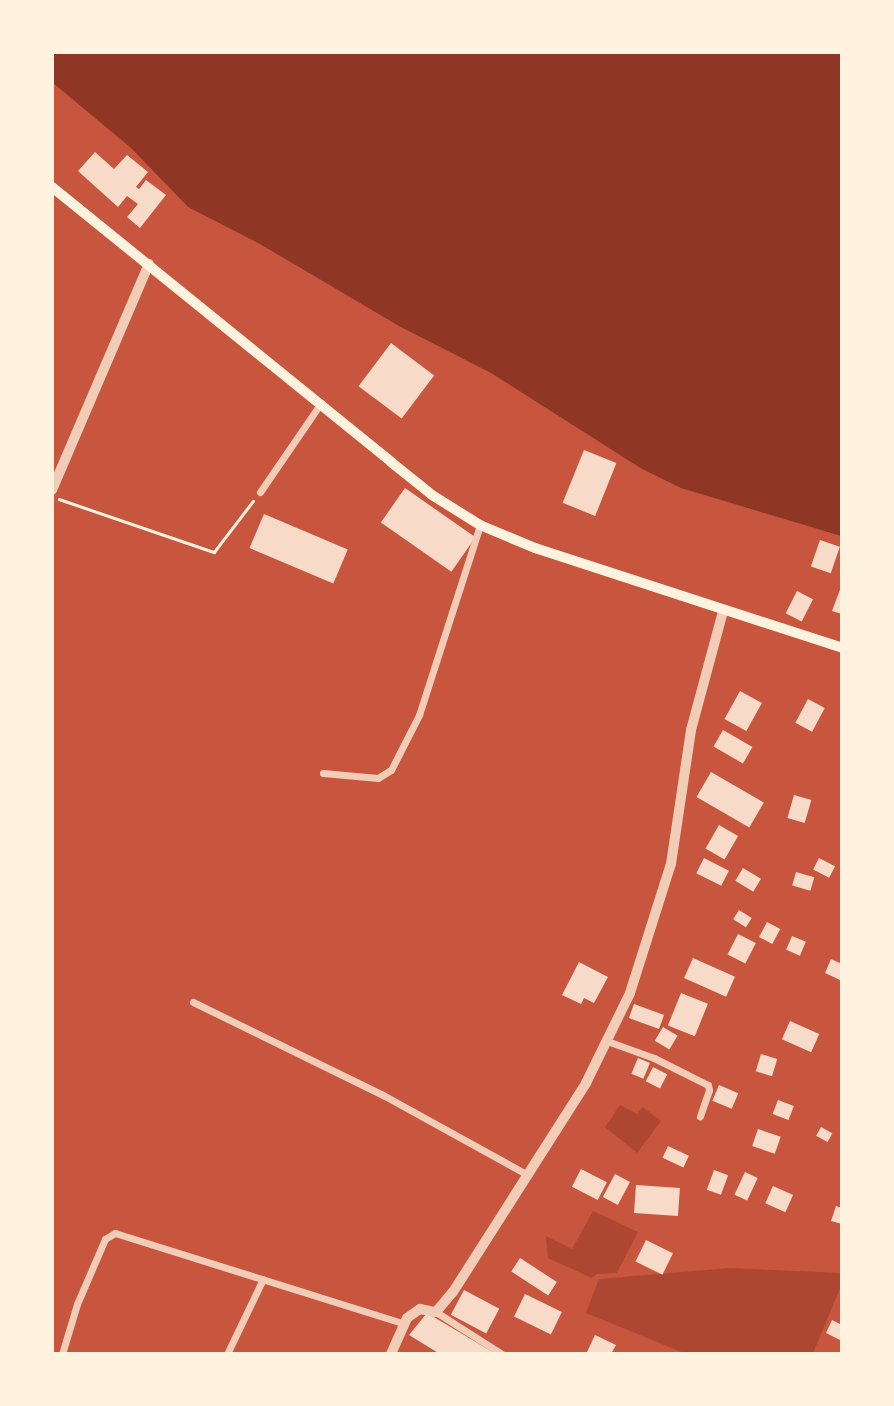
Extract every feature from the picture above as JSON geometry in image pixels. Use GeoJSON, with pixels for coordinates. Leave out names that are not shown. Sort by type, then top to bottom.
{"type":"FeatureCollection","features":[{"type":"Feature","properties":{"kind":"main road"},"geometry":{"type":"LineString","coordinates":[[52,187],[432,495],[480,525],[535,548],[842,648]]}},
{"type":"Feature","properties":{"kind":"street"},"geometry":{"type":"LineString","coordinates":[[52,490],[149,264]]}},
{"type":"Feature","properties":{"kind":"street"},"geometry":{"type":"LineString","coordinates":[[260,492],[321,403]]}},
{"type":"Feature","properties":{"kind":"street"},"geometry":{"type":"LineString","coordinates":[[323,773],[378,778],[391,770],[419,715],[480,525]]}},
{"type":"Feature","properties":{"kind":"street"},"geometry":{"type":"LineString","coordinates":[[436,1312],[453,1292],[586,1083],[630,993],[671,864],[691,730],[723,611]]}},
{"type":"Feature","properties":{"kind":"street"},"geometry":{"type":"LineString","coordinates":[[193,1002],[383,1095],[528,1175]]}},
{"type":"Feature","properties":{"kind":"street"},"geometry":{"type":"LineString","coordinates":[[607,1041],[654,1058],[708,1085],[709,1090],[700,1116]]}},
{"type":"Feature","properties":{"kind":"street"},"geometry":{"type":"LineString","coordinates":[[62,1353],[77,1304],[105,1239],[112,1234],[131,1236],[402,1323]]}},
{"type":"Feature","properties":{"kind":"street"},"geometry":{"type":"LineString","coordinates":[[227,1353],[263,1279]]}},
{"type":"Feature","properties":{"kind":"street"},"geometry":{"type":"LineString","coordinates":[[391,1353],[402,1323],[420,1309],[436,1312],[502,1353]]}},
{"type":"Feature","properties":{"kind":"path"},"geometry":{"type":"LineString","coordinates":[[52,497],[214,552],[260,492]]}},
{"type":"Feature","properties":{"kind":"shaded area"},"geometry":{"type":"Polygon","coordinates":[[[53,52],[841,53],[841,536],[681,488],[642,469],[491,373],[399,326],[260,244],[188,207],[131,148],[53,83],[53,52]]]}},
{"type":"Feature","properties":{"kind":"shaded area"},"geometry":{"type":"Polygon","coordinates":[[[620,1105],[637,1114],[643,1107],[661,1121],[637,1153],[605,1127],[620,1105]]]}},
{"type":"Feature","properties":{"kind":"shaded area"},"geometry":{"type":"Polygon","coordinates":[[[593,1211],[638,1232],[617,1273],[597,1274],[592,1278],[548,1258],[546,1236],[572,1249],[593,1211]]]}},
{"type":"Feature","properties":{"kind":"shaded area"},"geometry":{"type":"Polygon","coordinates":[[[730,1268],[841,1273],[841,1286],[813,1353],[684,1353],[586,1313],[599,1279],[730,1268]]]}},
{"type":"Feature","properties":{"kind":"building"},"geometry":{"type":"Polygon","coordinates":[[[95,152],[114,169],[127,155],[148,172],[136,187],[139,189],[146,180],[166,195],[140,228],[127,217],[138,204],[127,196],[118,207],[78,171],[95,152]]]}},
{"type":"Feature","properties":{"kind":"building"},"geometry":{"type":"Polygon","coordinates":[[[391,343],[434,375],[402,419],[359,386],[391,343]]]}},
{"type":"Feature","properties":{"kind":"building"},"geometry":{"type":"Polygon","coordinates":[[[584,450],[616,463],[595,516],[563,503],[584,450]]]}},
{"type":"Feature","properties":{"kind":"building"},"geometry":{"type":"Polygon","coordinates":[[[405,488],[475,537],[451,572],[381,522],[405,488]]]}},
{"type":"Feature","properties":{"kind":"building"},"geometry":{"type":"Polygon","coordinates":[[[264,514],[348,550],[333,584],[250,548],[264,514]]]}},
{"type":"Feature","properties":{"kind":"building"},"geometry":{"type":"Polygon","coordinates":[[[820,540],[840,547],[831,573],[811,566],[820,540]]]}},
{"type":"Feature","properties":{"kind":"building"},"geometry":{"type":"Polygon","coordinates":[[[842,587],[842,614],[832,611],[842,587]]]}},
{"type":"Feature","properties":{"kind":"building"},"geometry":{"type":"Polygon","coordinates":[[[797,591],[813,599],[802,621],[786,613],[797,591]]]}},
{"type":"Feature","properties":{"kind":"building"},"geometry":{"type":"Polygon","coordinates":[[[740,691],[762,703],[746,731],[724,719],[740,691]]]}},
{"type":"Feature","properties":{"kind":"building"},"geometry":{"type":"Polygon","coordinates":[[[808,699],[825,708],[812,732],[795,723],[808,699]]]}},
{"type":"Feature","properties":{"kind":"building"},"geometry":{"type":"Polygon","coordinates":[[[723,730],[752,747],[743,763],[714,746],[723,730]]]}},
{"type":"Feature","properties":{"kind":"building"},"geometry":{"type":"Polygon","coordinates":[[[711,772],[764,802],[749,828],[696,797],[711,772]]]}},
{"type":"Feature","properties":{"kind":"building"},"geometry":{"type":"Polygon","coordinates":[[[794,795],[811,800],[805,823],[787,818],[794,795]]]}},
{"type":"Feature","properties":{"kind":"building"},"geometry":{"type":"Polygon","coordinates":[[[719,825],[738,836],[725,859],[706,848],[719,825]]]}},
{"type":"Feature","properties":{"kind":"building"},"geometry":{"type":"Polygon","coordinates":[[[704,858],[729,871],[721,886],[696,873],[704,858]]]}},
{"type":"Feature","properties":{"kind":"building"},"geometry":{"type":"Polygon","coordinates":[[[819,858],[835,866],[829,878],[813,870],[819,858]]]}},
{"type":"Feature","properties":{"kind":"building"},"geometry":{"type":"Polygon","coordinates":[[[743,868],[761,879],[753,892],[735,881],[743,868]]]}},
{"type":"Feature","properties":{"kind":"building"},"geometry":{"type":"Polygon","coordinates":[[[796,872],[814,877],[810,891],[792,885],[796,872]]]}},
{"type":"Feature","properties":{"kind":"building"},"geometry":{"type":"Polygon","coordinates":[[[739,910],[752,918],[746,927],[733,919],[739,910]]]}},
{"type":"Feature","properties":{"kind":"building"},"geometry":{"type":"Polygon","coordinates":[[[767,922],[780,929],[772,944],[759,937],[767,922]]]}},
{"type":"Feature","properties":{"kind":"building"},"geometry":{"type":"Polygon","coordinates":[[[738,934],[756,943],[745,964],[728,954],[738,934]]]}},
{"type":"Feature","properties":{"kind":"building"},"geometry":{"type":"Polygon","coordinates":[[[792,936],[806,942],[800,956],[786,950],[792,936]]]}},
{"type":"Feature","properties":{"kind":"building"},"geometry":{"type":"Polygon","coordinates":[[[693,958],[735,977],[726,997],[684,978],[693,958]]]}},
{"type":"Feature","properties":{"kind":"building"},"geometry":{"type":"Polygon","coordinates":[[[831,959],[842,964],[840,980],[825,973],[831,959]]]}},
{"type":"Feature","properties":{"kind":"building"},"geometry":{"type":"Polygon","coordinates":[[[579,962],[608,977],[594,1003],[584,998],[581,1004],[562,995],[579,962]]]}},
{"type":"Feature","properties":{"kind":"building"},"geometry":{"type":"Polygon","coordinates":[[[681,993],[708,1004],[695,1036],[668,1025],[681,993]]]}},
{"type":"Feature","properties":{"kind":"building"},"geometry":{"type":"Polygon","coordinates":[[[634,1004],[664,1015],[659,1029],[629,1018],[634,1004]]]}},
{"type":"Feature","properties":{"kind":"building"},"geometry":{"type":"Polygon","coordinates":[[[790,1021],[819,1034],[811,1052],[782,1039],[790,1021]]]}},
{"type":"Feature","properties":{"kind":"building"},"geometry":{"type":"Polygon","coordinates":[[[663,1027],[678,1036],[669,1049],[655,1041],[663,1027]]]}},
{"type":"Feature","properties":{"kind":"building"},"geometry":{"type":"Polygon","coordinates":[[[761,1054],[777,1059],[772,1076],[756,1071],[761,1054]]]}},
{"type":"Feature","properties":{"kind":"building"},"geometry":{"type":"Polygon","coordinates":[[[638,1058],[650,1063],[643,1079],[631,1074],[638,1058]]]}},
{"type":"Feature","properties":{"kind":"building"},"geometry":{"type":"Polygon","coordinates":[[[653,1067],[667,1074],[660,1089],[646,1081],[653,1067]]]}},
{"type":"Feature","properties":{"kind":"building"},"geometry":{"type":"Polygon","coordinates":[[[719,1085],[738,1093],[732,1109],[712,1101],[719,1085]]]}},
{"type":"Feature","properties":{"kind":"building"},"geometry":{"type":"Polygon","coordinates":[[[778,1100],[794,1106],[788,1120],[773,1114],[778,1100]]]}},
{"type":"Feature","properties":{"kind":"building"},"geometry":{"type":"Polygon","coordinates":[[[821,1127],[832,1133],[828,1142],[816,1136],[821,1127]]]}},
{"type":"Feature","properties":{"kind":"building"},"geometry":{"type":"Polygon","coordinates":[[[758,1129],[781,1137],[775,1154],[752,1146],[758,1129]]]}},
{"type":"Feature","properties":{"kind":"building"},"geometry":{"type":"Polygon","coordinates":[[[668,1146],[689,1156],[683,1168],[663,1158],[668,1146]]]}},
{"type":"Feature","properties":{"kind":"building"},"geometry":{"type":"Polygon","coordinates":[[[581,1169],[607,1182],[598,1200],[572,1187],[581,1169]]]}},
{"type":"Feature","properties":{"kind":"building"},"geometry":{"type":"Polygon","coordinates":[[[714,1170],[728,1175],[721,1195],[707,1190],[714,1170]]]}},
{"type":"Feature","properties":{"kind":"building"},"geometry":{"type":"Polygon","coordinates":[[[745,1172],[758,1178],[747,1201],[734,1195],[745,1172]]]}},
{"type":"Feature","properties":{"kind":"building"},"geometry":{"type":"Polygon","coordinates":[[[615,1174],[630,1182],[618,1205],[603,1197],[615,1174]]]}},
{"type":"Feature","properties":{"kind":"building"},"geometry":{"type":"Polygon","coordinates":[[[636,1185],[680,1188],[678,1216],[634,1213],[636,1185]]]}},
{"type":"Feature","properties":{"kind":"building"},"geometry":{"type":"Polygon","coordinates":[[[773,1186],[793,1195],[785,1212],[765,1203],[773,1186]]]}},
{"type":"Feature","properties":{"kind":"building"},"geometry":{"type":"Polygon","coordinates":[[[836,1206],[842,1208],[842,1224],[831,1221],[836,1206]]]}},
{"type":"Feature","properties":{"kind":"building"},"geometry":{"type":"Polygon","coordinates":[[[646,1240],[673,1253],[662,1275],[635,1262],[646,1240]]]}},
{"type":"Feature","properties":{"kind":"building"},"geometry":{"type":"Polygon","coordinates":[[[520,1258],[557,1282],[548,1295],[511,1271],[520,1258]]]}},
{"type":"Feature","properties":{"kind":"building"},"geometry":{"type":"Polygon","coordinates":[[[464,1290],[499,1309],[486,1334],[451,1315],[464,1290]]]}},
{"type":"Feature","properties":{"kind":"building"},"geometry":{"type":"Polygon","coordinates":[[[525,1294],[562,1312],[551,1334],[514,1316],[525,1294]]]}},
{"type":"Feature","properties":{"kind":"building"},"geometry":{"type":"Polygon","coordinates":[[[427,1313],[496,1354],[440,1354],[409,1335],[427,1313]]]}},
{"type":"Feature","properties":{"kind":"building"},"geometry":{"type":"Polygon","coordinates":[[[832,1320],[842,1325],[842,1341],[826,1333],[832,1320]]]}},
{"type":"Feature","properties":{"kind":"building"},"geometry":{"type":"Polygon","coordinates":[[[595,1335],[616,1345],[611,1354],[587,1352],[595,1335]]]}}]}
